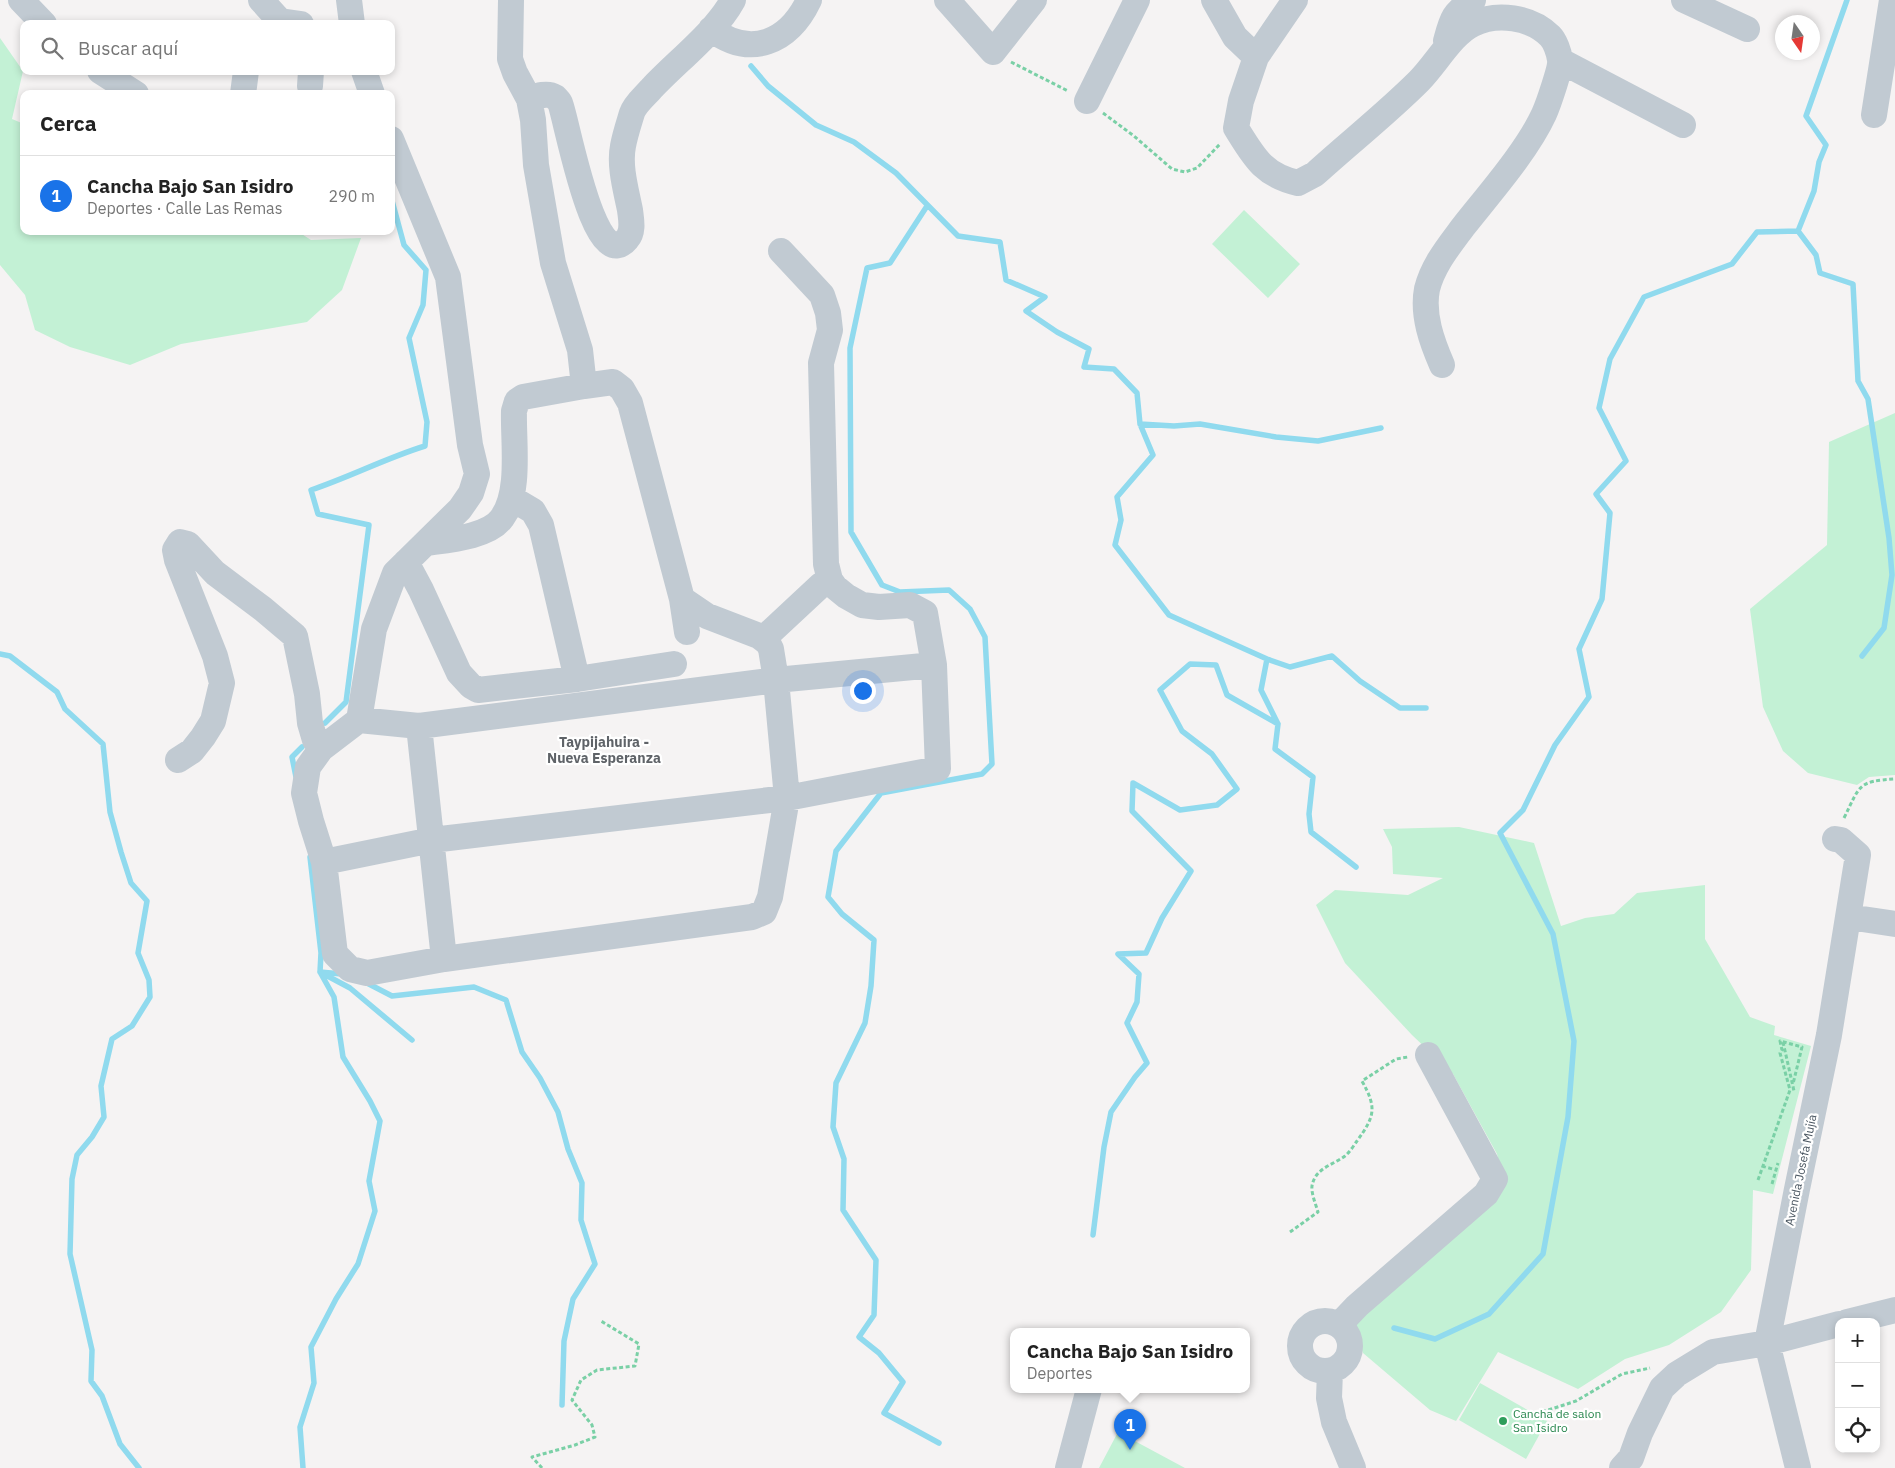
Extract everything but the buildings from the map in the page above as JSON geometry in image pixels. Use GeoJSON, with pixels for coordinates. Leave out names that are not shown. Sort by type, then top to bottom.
{"type":"FeatureCollection","features":[{"type":"Feature","properties":{"kind":"street"},"geometry":{"type":"LineString","coordinates":[[21,0],[40,20]]}},
{"type":"Feature","properties":{"kind":"street"},"geometry":{"type":"LineString","coordinates":[[254,20],[256,0]]}},
{"type":"Feature","properties":{"kind":"street"},"geometry":{"type":"LineString","coordinates":[[260,0],[279,20]]}},
{"type":"Feature","properties":{"kind":"street"},"geometry":{"type":"LineString","coordinates":[[349,0],[352,20]]}},
{"type":"Feature","properties":{"kind":"street"},"geometry":{"type":"LineString","coordinates":[[511,0],[510,59],[529,99],[533,120],[536,165],[553,263],[580,350],[584,386]]}},
{"type":"Feature","properties":{"kind":"street"},"geometry":{"type":"LineString","coordinates":[[529,99],[548,95],[555,97],[560,103],[581,185],[597,226],[606,240],[613,245],[620,245],[627,240],[631,233],[632,222],[624,175],[622,147],[633,109],[711,29],[733,0]]}},
{"type":"Feature","properties":{"kind":"street"},"geometry":{"type":"LineString","coordinates":[[711,29],[736,43],[745,45],[766,42],[782,35],[792,26],[809,0]]}},
{"type":"Feature","properties":{"kind":"street"},"geometry":{"type":"LineString","coordinates":[[947,0],[993,52],[1034,0]]}},
{"type":"Feature","properties":{"kind":"street"},"geometry":{"type":"LineString","coordinates":[[1086,101],[1137,0]]}},
{"type":"Feature","properties":{"kind":"street"},"geometry":{"type":"LineString","coordinates":[[1214,0],[1235,37],[1256,57]]}},
{"type":"Feature","properties":{"kind":"street"},"geometry":{"type":"LineString","coordinates":[[1295,0],[1256,57],[1241,101],[1236,128],[1250,152],[1267,171],[1283,179],[1298,183],[1315,174],[1412,88],[1442,56],[1456,37],[1471,24],[1487,18],[1517,19],[1542,28],[1554,40],[1560,61],[1544,114],[1525,146],[1442,255],[1428,288],[1425,310],[1434,347],[1442,365]]}},
{"type":"Feature","properties":{"kind":"street"},"geometry":{"type":"LineString","coordinates":[[1442,56],[1452,17],[1463,6],[1473,0]]}},
{"type":"Feature","properties":{"kind":"street"},"geometry":{"type":"LineString","coordinates":[[1684,0],[1747,29]]}},
{"type":"Feature","properties":{"kind":"street"},"geometry":{"type":"LineString","coordinates":[[1874,115],[1892,0]]}},
{"type":"Feature","properties":{"kind":"street"},"geometry":{"type":"LineString","coordinates":[[1560,61],[1683,125]]}},
{"type":"Feature","properties":{"kind":"street"},"geometry":{"type":"LineString","coordinates":[[106,75],[130,90]]}},
{"type":"Feature","properties":{"kind":"street"},"geometry":{"type":"LineString","coordinates":[[244,90],[245,75]]}},
{"type":"Feature","properties":{"kind":"street"},"geometry":{"type":"LineString","coordinates":[[365,75],[371,90]]}},
{"type":"Feature","properties":{"kind":"street"},"geometry":{"type":"LineString","coordinates":[[395,149],[448,277],[470,445],[477,474],[471,493],[460,509],[395,573],[374,629],[359,720],[322,749],[308,767],[304,793],[324,862],[335,954],[350,969],[367,973],[444,959],[752,917],[764,912],[770,897],[787,798],[776,680],[771,649],[764,638],[707,616],[682,600]]}},
{"type":"Feature","properties":{"kind":"street"},"geometry":{"type":"LineString","coordinates":[[324,862],[432,840],[787,798],[938,769],[934,665],[925,613],[910,605],[879,607],[862,605],[846,596],[830,580],[826,564],[825,544],[821,363],[830,330],[828,313],[822,295],[781,251]]}},
{"type":"Feature","properties":{"kind":"street"},"geometry":{"type":"LineString","coordinates":[[426,543],[452,540],[475,534],[488,529],[502,519],[514,485],[514,411],[517,401],[523,397],[613,382],[622,389],[630,403],[682,600],[687,632]]}},
{"type":"Feature","properties":{"kind":"street"},"geometry":{"type":"LineString","coordinates":[[511,498],[533,511],[540,525],[576,679]]}},
{"type":"Feature","properties":{"kind":"street"},"geometry":{"type":"LineString","coordinates":[[178,760],[192,751],[204,737],[212,721],[222,683],[215,656],[177,560],[175,550],[180,542],[188,544],[215,573],[295,636],[307,694],[310,724],[315,740],[322,749]]}},
{"type":"Feature","properties":{"kind":"street"},"geometry":{"type":"LineString","coordinates":[[406,562],[459,673],[471,686],[478,690],[576,679],[674,664]]}},
{"type":"Feature","properties":{"kind":"street"},"geometry":{"type":"LineString","coordinates":[[764,638],[816,590],[830,580]]}},
{"type":"Feature","properties":{"kind":"street"},"geometry":{"type":"LineString","coordinates":[[359,720],[419,726],[776,680],[934,665]]}},
{"type":"Feature","properties":{"kind":"street"},"geometry":{"type":"LineString","coordinates":[[419,726],[444,959]]}},
{"type":"Feature","properties":{"kind":"street","name":"Avenida Josefa Mujía"},"geometry":{"type":"LineString","coordinates":[[1798,1468],[1767,1343],[1829,1035],[1858,855],[1841,840],[1835,839]]}},
{"type":"Feature","properties":{"kind":"street"},"geometry":{"type":"LineString","coordinates":[[1849,917],[1895,924]]}},
{"type":"Feature","properties":{"kind":"street"},"geometry":{"type":"LineString","coordinates":[[1339,1325],[1357,1306],[1486,1194],[1494,1179],[1428,1055]]}},
{"type":"Feature","properties":{"kind":"street"},"geometry":{"type":"LineString","coordinates":[[1861,1318],[1895,1309]]}},
{"type":"Feature","properties":{"kind":"street"},"geometry":{"type":"LineString","coordinates":[[1331,1322],[1339,1325],[1345,1330],[1350,1347],[1344,1363],[1338,1368],[1321,1372],[1307,1364],[1302,1358],[1300,1342],[1302,1334],[1315,1323],[1331,1322]]}},
{"type":"Feature","properties":{"kind":"street"},"geometry":{"type":"LineString","coordinates":[[1631,1465],[1646,1418],[1662,1388],[1677,1374],[1713,1352],[1767,1343],[1835,1325]]}},
{"type":"Feature","properties":{"kind":"street"},"geometry":{"type":"LineString","coordinates":[[1330,1371],[1329,1398],[1334,1422],[1353,1468]]}},
{"type":"Feature","properties":{"kind":"street"},"geometry":{"type":"LineString","coordinates":[[1068,1468],[1088,1393]]}},
{"type":"Feature","properties":{"kind":"path"},"geometry":{"type":"LineString","coordinates":[[993,52],[1086,101],[1134,136],[1172,169],[1185,172],[1197,168],[1236,128]]}},
{"type":"Feature","properties":{"kind":"path"},"geometry":{"type":"LineString","coordinates":[[1835,839],[1859,788],[1872,780],[1895,779]]}},
{"type":"Feature","properties":{"kind":"path"},"geometry":{"type":"LineString","coordinates":[[1758,1180],[1790,1090],[1780,1053],[1782,1050],[1780,1041],[1802,1047],[1793,1084]]}},
{"type":"Feature","properties":{"kind":"path"},"geometry":{"type":"LineString","coordinates":[[1784,1042],[1793,1084],[1793,1100]]}},
{"type":"Feature","properties":{"kind":"path"},"geometry":{"type":"LineString","coordinates":[[1290,1232],[1318,1212],[1312,1188],[1315,1177],[1322,1169],[1347,1155],[1369,1124],[1373,1110],[1368,1092],[1362,1081],[1396,1059],[1428,1055]]}},
{"type":"Feature","properties":{"kind":"path"},"geometry":{"type":"LineString","coordinates":[[1772,1184],[1778,1161]]}},
{"type":"Feature","properties":{"kind":"path"},"geometry":{"type":"LineString","coordinates":[[1762,1166],[1776,1170]]}},
{"type":"Feature","properties":{"kind":"path"},"geometry":{"type":"LineString","coordinates":[[542,1468],[532,1457],[575,1445],[595,1437],[592,1425],[572,1400],[581,1380],[597,1370],[635,1366],[639,1344],[601,1321]]}},
{"type":"Feature","properties":{"kind":"path"},"geometry":{"type":"LineString","coordinates":[[1536,1414],[1576,1401],[1622,1374],[1655,1367],[1671,1369],[1677,1374]]}},
{"type":"Feature","properties":{"kind":"green space"},"geometry":{"type":"Polygon","coordinates":[[[0,38],[20,67],[20,75],[22,75],[12,119],[20,122],[20,235],[303,235],[311,240],[361,238],[342,290],[307,322],[181,344],[130,365],[70,347],[35,330],[25,295],[0,265],[0,38]]]}},
{"type":"Feature","properties":{"kind":"green space"},"geometry":{"type":"Polygon","coordinates":[[[1244,210],[1300,264],[1268,298],[1212,244],[1244,210]]]}},
{"type":"Feature","properties":{"kind":"green space"},"geometry":{"type":"Polygon","coordinates":[[[1895,413],[1895,775],[1869,777],[1857,785],[1808,773],[1783,751],[1763,707],[1750,609],[1827,545],[1829,442],[1895,413]]]}},
{"type":"Feature","properties":{"kind":"green space"},"geometry":{"type":"Polygon","coordinates":[[[1459,827],[1534,843],[1561,926],[1585,918],[1614,914],[1637,893],[1705,885],[1705,939],[1750,1017],[1775,1026],[1774,1035],[1811,1046],[1773,1194],[1753,1190],[1751,1270],[1721,1312],[1669,1345],[1625,1359],[1578,1389],[1498,1352],[1456,1421],[1430,1410],[1363,1353],[1352,1324],[1503,1179],[1497,1154],[1453,1074],[1412,1035],[1345,963],[1316,905],[1335,890],[1408,895],[1443,878],[1393,874],[1392,847],[1383,829],[1459,827]]]}},
{"type":"Feature","properties":{"kind":"green space","name":"Cancha de salon San Isidro"},"geometry":{"type":"Polygon","coordinates":[[[1480,1383],[1547,1421],[1526,1459],[1459,1420],[1480,1383]]]}},
{"type":"Feature","properties":{"kind":"green space"},"geometry":{"type":"Polygon","coordinates":[[[1118,1432],[1185,1468],[1099,1468],[1118,1432]]]}},
{"type":"Feature","properties":{"kind":"waterway"},"geometry":{"type":"LineString","coordinates":[[1394,1328],[1435,1339],[1489,1314],[1543,1254],[1568,1117],[1574,1041],[1553,934],[1500,833],[1523,810],[1555,745],[1589,697],[1579,649],[1602,599],[1610,513],[1596,494],[1626,461],[1599,408],[1610,359],[1644,297],[1732,264],[1757,232],[1798,231],[1814,191],[1819,162],[1826,145],[1806,116],[1847,0]]}},
{"type":"Feature","properties":{"kind":"waterway"},"geometry":{"type":"LineString","coordinates":[[751,66],[768,86],[816,125],[854,142],[896,173],[958,236],[1000,242],[1006,280],[1045,297],[1026,311],[1057,332],[1089,349],[1084,367],[1114,369],[1137,393],[1140,424],[1153,455],[1117,497],[1121,520],[1115,545],[1169,615],[1267,659],[1261,690],[1278,724],[1275,749],[1313,777],[1309,814],[1311,832],[1356,867]]}},
{"type":"Feature","properties":{"kind":"waterway"},"geometry":{"type":"LineString","coordinates":[[927,206],[890,263],[867,268],[850,348],[851,532],[882,585],[900,592],[949,590],[970,609],[985,637],[992,764],[982,774],[881,793],[836,851],[828,897],[842,914],[874,940],[871,986],[865,1023],[836,1083],[833,1127],[844,1159],[843,1210],[876,1260],[874,1315],[859,1337],[879,1353],[903,1382],[884,1413],[939,1443]]}},
{"type":"Feature","properties":{"kind":"waterway"},"geometry":{"type":"LineString","coordinates":[[325,723],[346,702],[369,525],[318,514],[311,490],[425,446],[427,422],[409,338],[423,305],[426,270],[404,245],[395,212]]}},
{"type":"Feature","properties":{"kind":"waterway"},"geometry":{"type":"LineString","coordinates":[[1798,231],[1816,255],[1820,273],[1853,284],[1858,381],[1868,399],[1889,538],[1892,575],[1884,628],[1862,656]]}},
{"type":"Feature","properties":{"kind":"waterway"},"geometry":{"type":"LineString","coordinates":[[1140,424],[1174,426],[1200,424],[1276,437],[1318,441],[1381,428]]}},
{"type":"Feature","properties":{"kind":"waterway"},"geometry":{"type":"LineString","coordinates":[[0,654],[10,656],[57,692],[65,709],[103,744],[110,812],[121,852],[131,883],[147,901],[138,953],[149,980],[150,997],[132,1026],[112,1039],[101,1086],[104,1117],[92,1137],[77,1155],[72,1179],[70,1254],[92,1350],[91,1381],[102,1396],[120,1444],[139,1468]]}},
{"type":"Feature","properties":{"kind":"waterway"},"geometry":{"type":"LineString","coordinates":[[1267,659],[1290,667],[1332,656],[1360,681],[1400,708],[1426,708]]}},
{"type":"Feature","properties":{"kind":"waterway"},"geometry":{"type":"LineString","coordinates":[[1093,1235],[1104,1147],[1111,1112],[1147,1063],[1127,1023],[1137,1002],[1139,974],[1118,954],[1146,953],[1162,918],[1191,871],[1132,811],[1133,783],[1180,810],[1217,805],[1237,789],[1212,754],[1182,731],[1160,690],[1190,664],[1216,665],[1227,695],[1278,724]]}},
{"type":"Feature","properties":{"kind":"waterway"},"geometry":{"type":"LineString","coordinates":[[296,777],[292,757],[302,747]]}},
{"type":"Feature","properties":{"kind":"waterway"},"geometry":{"type":"LineString","coordinates":[[310,857],[321,953],[320,972],[350,988],[412,1040]]}},
{"type":"Feature","properties":{"kind":"waterway"},"geometry":{"type":"LineString","coordinates":[[320,972],[342,974]]}},
{"type":"Feature","properties":{"kind":"waterway"},"geometry":{"type":"LineString","coordinates":[[303,1468],[300,1427],[314,1383],[311,1347],[336,1299],[358,1264],[375,1211],[369,1181],[380,1121],[343,1057],[334,997],[320,972]]}},
{"type":"Feature","properties":{"kind":"waterway"},"geometry":{"type":"LineString","coordinates":[[365,982],[392,996],[474,987],[506,1000],[522,1052],[540,1078],[558,1112],[568,1149],[582,1183],[581,1220],[595,1264],[573,1299],[564,1341],[562,1405]]}},
{"type":"Feature","properties":{"kind":"place","name":"Cancha de salon San Isidro"},"geometry":{"type":"Point","coordinates":[1503,1421]}},
{"type":"Feature","properties":{"kind":"place","name":"Cancha Bajo San Isidro"},"geometry":{"type":"Point","coordinates":[1130,1450]}},
{"type":"Feature","properties":{"kind":"district","name":"Taypijahuira - Nueva Esperanza"},"geometry":{"type":"Point","coordinates":[604,750]}}]}
